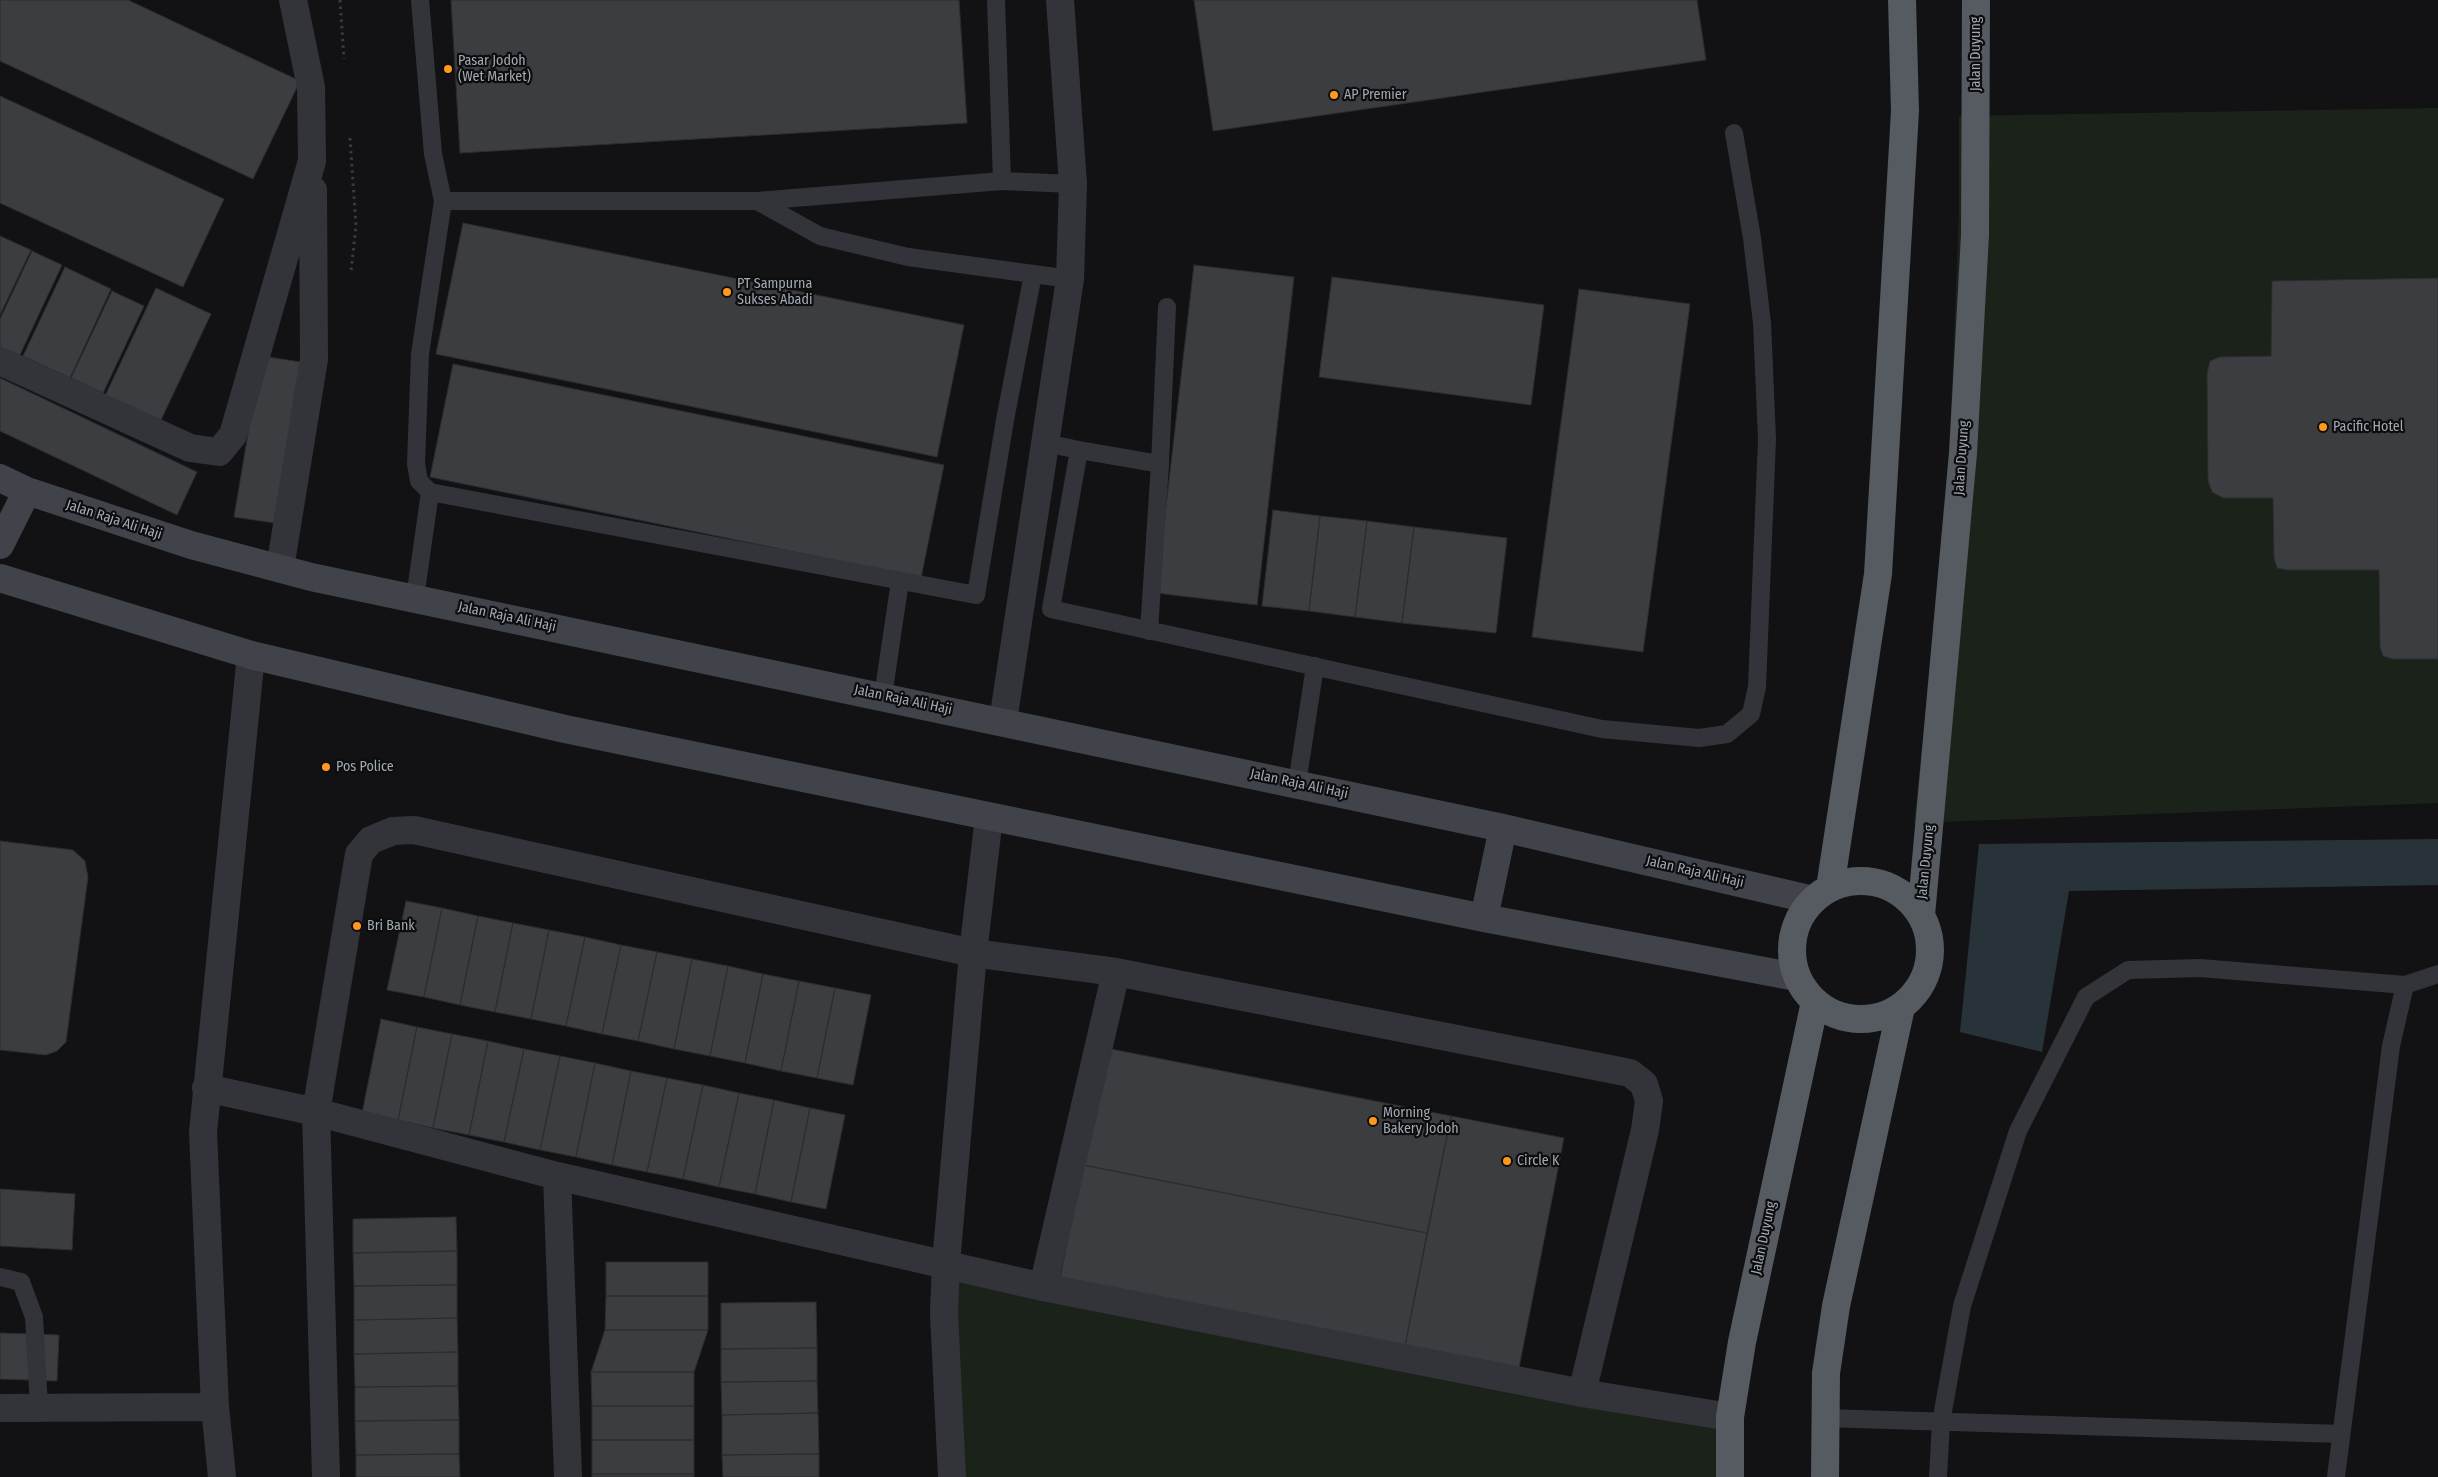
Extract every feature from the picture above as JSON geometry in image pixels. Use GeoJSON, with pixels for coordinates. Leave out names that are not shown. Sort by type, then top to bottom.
{"type":"FeatureCollection","features":[{"type":"Feature","properties":{"kind":"highway"},"geometry":{"type":"LineString","coordinates":[[1821,894],[1878,574],[1905,111],[1902,0]]}},
{"type":"Feature","properties":{"kind":"highway","name":"Jalan Duyung"},"geometry":{"type":"LineString","coordinates":[[1921,915],[1963,453],[1975,235],[1976,0]]}},
{"type":"Feature","properties":{"kind":"highway"},"geometry":{"type":"LineString","coordinates":[[1849,882],[1877,884],[1890,888],[1908,899],[1921,915],[1928,934],[1930,954],[1926,975],[1916,993],[1901,1007],[1882,1016],[1862,1020],[1841,1017],[1822,1008],[1807,994],[1796,977],[1791,957],[1793,936],[1800,916],[1821,894],[1849,882]]}},
{"type":"Feature","properties":{"kind":"highway","name":"Jalan Duyung"},"geometry":{"type":"LineString","coordinates":[[1730,1477],[1730,1417],[1742,1342],[1815,1002]]}},
{"type":"Feature","properties":{"kind":"highway"},"geometry":{"type":"LineString","coordinates":[[1825,1477],[1824,1418],[1826,1373],[1836,1306],[1901,1007]]}},
{"type":"Feature","properties":{"kind":"main road","name":"Jalan Raja Ali Haji"},"geometry":{"type":"LineString","coordinates":[[0,478],[27,491],[191,545],[311,577],[1821,894]]}},
{"type":"Feature","properties":{"kind":"main road"},"geometry":{"type":"LineString","coordinates":[[0,545],[27,491]]}},
{"type":"Feature","properties":{"kind":"main road"},"geometry":{"type":"LineString","coordinates":[[0,578],[251,655],[565,729],[1484,918],[1796,977]]}},
{"type":"Feature","properties":{"kind":"main road"},"geometry":{"type":"LineString","coordinates":[[1484,918],[1503,828]]}},
{"type":"Feature","properties":{"kind":"street"},"geometry":{"type":"LineString","coordinates":[[280,568],[314,359],[311,87],[293,0]]}},
{"type":"Feature","properties":{"kind":"street"},"geometry":{"type":"LineString","coordinates":[[1003,721],[1070,279],[1074,184],[1060,0]]}},
{"type":"Feature","properties":{"kind":"street"},"geometry":{"type":"LineString","coordinates":[[0,361],[190,448],[219,452],[233,435],[312,161]]}},
{"type":"Feature","properties":{"kind":"street"},"geometry":{"type":"LineString","coordinates":[[222,1477],[215,1407],[203,1132],[251,655]]}},
{"type":"Feature","properties":{"kind":"street"},"geometry":{"type":"LineString","coordinates":[[952,1477],[944,1313],[946,1263],[973,953],[989,817]]}},
{"type":"Feature","properties":{"kind":"street"},"geometry":{"type":"LineString","coordinates":[[326,1477],[316,1112],[359,854],[371,840],[393,831],[414,830],[973,953],[1116,972],[1630,1073],[1644,1084],[1648,1101],[1645,1130],[1582,1393]]}},
{"type":"Feature","properties":{"kind":"street"},"geometry":{"type":"LineString","coordinates":[[1044,1286],[1116,972]]}},
{"type":"Feature","properties":{"kind":"street"},"geometry":{"type":"LineString","coordinates":[[206,1088],[316,1112],[557,1176],[1044,1286],[1582,1393],[1730,1417]]}},
{"type":"Feature","properties":{"kind":"street"},"geometry":{"type":"LineString","coordinates":[[557,1176],[568,1477]]}},
{"type":"Feature","properties":{"kind":"street"},"geometry":{"type":"LineString","coordinates":[[0,1408],[215,1407]]}},
{"type":"Feature","properties":{"kind":"lane"},"geometry":{"type":"LineString","coordinates":[[420,0],[433,154],[442,201],[420,354],[416,464],[418,481],[430,492],[976,595],[1005,420],[1033,274]]}},
{"type":"Feature","properties":{"kind":"lane"},"geometry":{"type":"LineString","coordinates":[[996,0],[1002,181]]}},
{"type":"Feature","properties":{"kind":"lane"},"geometry":{"type":"LineString","coordinates":[[1079,450],[1051,609],[1602,729],[1699,738],[1727,734],[1751,714],[1757,687],[1766,439],[1762,323],[1752,238],[1734,133]]}},
{"type":"Feature","properties":{"kind":"lane"},"geometry":{"type":"LineString","coordinates":[[442,201],[758,201],[1002,181],[1074,184]]}},
{"type":"Feature","properties":{"kind":"lane"},"geometry":{"type":"LineString","coordinates":[[758,201],[820,236],[908,257],[1070,279]]}},
{"type":"Feature","properties":{"kind":"lane"},"geometry":{"type":"LineString","coordinates":[[1149,631],[1168,307]]}},
{"type":"Feature","properties":{"kind":"lane"},"geometry":{"type":"LineString","coordinates":[[1045,443],[1160,464]]}},
{"type":"Feature","properties":{"kind":"lane"},"geometry":{"type":"LineString","coordinates":[[415,598],[430,492]]}},
{"type":"Feature","properties":{"kind":"lane"},"geometry":{"type":"LineString","coordinates":[[883,696],[900,581]]}},
{"type":"Feature","properties":{"kind":"lane"},"geometry":{"type":"LineString","coordinates":[[1297,784],[1315,666]]}},
{"type":"Feature","properties":{"kind":"lane"},"geometry":{"type":"LineString","coordinates":[[1938,1477],[1941,1422],[1962,1306],[2018,1131],[2086,997],[2128,970],[2200,968],[2405,985],[2438,974]]}},
{"type":"Feature","properties":{"kind":"lane"},"geometry":{"type":"LineString","coordinates":[[2336,1477],[2391,1046],[2405,985]]}},
{"type":"Feature","properties":{"kind":"lane"},"geometry":{"type":"LineString","coordinates":[[0,1277],[21,1282],[34,1317],[39,1408]]}},
{"type":"Feature","properties":{"kind":"lane"},"geometry":{"type":"LineString","coordinates":[[1824,1418],[2341,1434]]}},
{"type":"Feature","properties":{"kind":"shaded area"},"geometry":{"type":"Polygon","coordinates":[[[2438,108],[2438,803],[1914,823],[1937,604],[1950,438],[1959,212],[1959,116],[2438,108]]]}},
{"type":"Feature","properties":{"kind":"shaded area"},"geometry":{"type":"Polygon","coordinates":[[[2438,839],[2438,885],[2069,891],[2042,1052],[1960,1032],[1979,844],[2438,839]]]}},
{"type":"Feature","properties":{"kind":"shaded area"},"geometry":{"type":"Polygon","coordinates":[[[951,1272],[1723,1422],[1718,1477],[963,1477],[951,1272]]]}},
{"type":"Feature","properties":{"kind":"building"},"geometry":{"type":"Polygon","coordinates":[[[0,0],[128,0],[300,81],[253,179],[0,61],[0,0]]]}},
{"type":"Feature","properties":{"kind":"building"},"geometry":{"type":"Polygon","coordinates":[[[451,0],[959,0],[967,123],[460,153],[451,0]]]}},
{"type":"Feature","properties":{"kind":"building","name":"AP Premier"},"geometry":{"type":"Polygon","coordinates":[[[1194,0],[1697,0],[1706,60],[1213,131],[1194,0]]]}},
{"type":"Feature","properties":{"kind":"building"},"geometry":{"type":"Polygon","coordinates":[[[0,96],[224,199],[183,287],[0,203],[0,96]]]}},
{"type":"Feature","properties":{"kind":"building"},"geometry":{"type":"Polygon","coordinates":[[[463,223],[964,325],[937,457],[436,354],[463,223]]]}},
{"type":"Feature","properties":{"kind":"building"},"geometry":{"type":"Polygon","coordinates":[[[0,236],[31,250],[0,315],[0,236]]]}},
{"type":"Feature","properties":{"kind":"building"},"geometry":{"type":"Polygon","coordinates":[[[32,251],[62,265],[18,359],[0,351],[0,319],[32,251]]]}},
{"type":"Feature","properties":{"kind":"building"},"geometry":{"type":"Polygon","coordinates":[[[1194,265],[1294,277],[1257,605],[1156,593],[1194,265]]]}},
{"type":"Feature","properties":{"kind":"building"},"geometry":{"type":"Polygon","coordinates":[[[65,267],[111,289],[70,378],[23,356],[65,267]]]}},
{"type":"Feature","properties":{"kind":"building"},"geometry":{"type":"Polygon","coordinates":[[[1332,277],[1544,305],[1531,405],[1319,377],[1332,277]]]}},
{"type":"Feature","properties":{"kind":"building","name":"Pacific Hotel"},"geometry":{"type":"Polygon","coordinates":[[[2438,278],[2438,659],[2393,659],[2383,656],[2380,647],[2379,570],[2287,570],[2277,568],[2274,558],[2273,498],[2223,498],[2212,492],[2208,481],[2207,373],[2210,361],[2219,357],[2271,356],[2272,281],[2438,278]]]}},
{"type":"Feature","properties":{"kind":"building"},"geometry":{"type":"Polygon","coordinates":[[[156,288],[211,314],[160,422],[105,396],[156,288]]]}},
{"type":"Feature","properties":{"kind":"building"},"geometry":{"type":"Polygon","coordinates":[[[1579,289],[1690,304],[1643,652],[1532,637],[1579,289]]]}},
{"type":"Feature","properties":{"kind":"building"},"geometry":{"type":"Polygon","coordinates":[[[112,291],[144,306],[103,393],[71,378],[112,291]]]}},
{"type":"Feature","properties":{"kind":"building"},"geometry":{"type":"Polygon","coordinates":[[[261,356],[301,362],[275,523],[234,517],[261,356]]]}},
{"type":"Feature","properties":{"kind":"building"},"geometry":{"type":"Polygon","coordinates":[[[453,364],[944,465],[921,578],[430,477],[453,364]]]}},
{"type":"Feature","properties":{"kind":"building"},"geometry":{"type":"Polygon","coordinates":[[[0,378],[197,472],[177,515],[0,431],[0,378]]]}},
{"type":"Feature","properties":{"kind":"building"},"geometry":{"type":"Polygon","coordinates":[[[1273,510],[1320,516],[1309,611],[1262,606],[1273,510]]]}},
{"type":"Feature","properties":{"kind":"building"},"geometry":{"type":"Polygon","coordinates":[[[1320,516],[1367,521],[1355,617],[1309,611],[1320,516]]]}},
{"type":"Feature","properties":{"kind":"building"},"geometry":{"type":"Polygon","coordinates":[[[1367,521],[1414,527],[1402,623],[1355,617],[1367,521]]]}},
{"type":"Feature","properties":{"kind":"building"},"geometry":{"type":"Polygon","coordinates":[[[1414,527],[1507,538],[1496,633],[1402,623],[1414,527]]]}},
{"type":"Feature","properties":{"kind":"building"},"geometry":{"type":"Polygon","coordinates":[[[0,841],[73,850],[85,861],[88,877],[66,1042],[57,1051],[46,1055],[0,1050],[0,841]]]}},
{"type":"Feature","properties":{"kind":"building"},"geometry":{"type":"Polygon","coordinates":[[[406,901],[442,908],[424,997],[387,990],[406,901]]]}},
{"type":"Feature","properties":{"kind":"building"},"geometry":{"type":"Polygon","coordinates":[[[442,908],[478,916],[460,1005],[424,997],[442,908]]]}},
{"type":"Feature","properties":{"kind":"building"},"geometry":{"type":"Polygon","coordinates":[[[478,916],[513,923],[495,1012],[460,1005],[478,916]]]}},
{"type":"Feature","properties":{"kind":"building"},"geometry":{"type":"Polygon","coordinates":[[[513,923],[549,930],[531,1019],[495,1012],[513,923]]]}},
{"type":"Feature","properties":{"kind":"building"},"geometry":{"type":"Polygon","coordinates":[[[549,930],[585,937],[566,1026],[531,1019],[549,930]]]}},
{"type":"Feature","properties":{"kind":"building"},"geometry":{"type":"Polygon","coordinates":[[[585,937],[621,945],[602,1034],[566,1026],[585,937]]]}},
{"type":"Feature","properties":{"kind":"building"},"geometry":{"type":"Polygon","coordinates":[[[621,945],[657,952],[638,1041],[602,1034],[621,945]]]}},
{"type":"Feature","properties":{"kind":"building"},"geometry":{"type":"Polygon","coordinates":[[[657,952],[692,959],[674,1049],[638,1041],[657,952]]]}},
{"type":"Feature","properties":{"kind":"building"},"geometry":{"type":"Polygon","coordinates":[[[692,959],[728,966],[710,1056],[674,1049],[692,959]]]}},
{"type":"Feature","properties":{"kind":"building"},"geometry":{"type":"Polygon","coordinates":[[[728,966],[763,974],[745,1063],[710,1056],[728,966]]]}},
{"type":"Feature","properties":{"kind":"building"},"geometry":{"type":"Polygon","coordinates":[[[763,974],[799,981],[781,1071],[745,1063],[763,974]]]}},
{"type":"Feature","properties":{"kind":"building"},"geometry":{"type":"Polygon","coordinates":[[[799,981],[835,988],[817,1078],[781,1071],[799,981]]]}},
{"type":"Feature","properties":{"kind":"building"},"geometry":{"type":"Polygon","coordinates":[[[835,988],[871,995],[853,1085],[817,1078],[835,988]]]}},
{"type":"Feature","properties":{"kind":"building"},"geometry":{"type":"Polygon","coordinates":[[[381,1019],[417,1027],[398,1120],[362,1113],[381,1019]]]}},
{"type":"Feature","properties":{"kind":"building"},"geometry":{"type":"Polygon","coordinates":[[[417,1027],[452,1034],[433,1128],[398,1120],[417,1027]]]}},
{"type":"Feature","properties":{"kind":"building"},"geometry":{"type":"Polygon","coordinates":[[[452,1034],[488,1041],[469,1135],[433,1128],[452,1034]]]}},
{"type":"Feature","properties":{"kind":"building"},"geometry":{"type":"Polygon","coordinates":[[[488,1041],[524,1049],[504,1142],[469,1135],[488,1041]]]}},
{"type":"Feature","properties":{"kind":"building"},"geometry":{"type":"Polygon","coordinates":[[[1106,1048],[1451,1116],[1427,1233],[1083,1165],[1106,1048]]]}},
{"type":"Feature","properties":{"kind":"building"},"geometry":{"type":"Polygon","coordinates":[[[524,1049],[560,1056],[540,1150],[504,1142],[524,1049]]]}},
{"type":"Feature","properties":{"kind":"building"},"geometry":{"type":"Polygon","coordinates":[[[560,1056],[595,1063],[576,1157],[540,1150],[560,1056]]]}},
{"type":"Feature","properties":{"kind":"building"},"geometry":{"type":"Polygon","coordinates":[[[595,1063],[631,1071],[612,1165],[576,1157],[595,1063]]]}},
{"type":"Feature","properties":{"kind":"building"},"geometry":{"type":"Polygon","coordinates":[[[631,1071],[667,1078],[647,1172],[612,1165],[631,1071]]]}},
{"type":"Feature","properties":{"kind":"building"},"geometry":{"type":"Polygon","coordinates":[[[667,1078],[703,1085],[683,1179],[647,1172],[667,1078]]]}},
{"type":"Feature","properties":{"kind":"building"},"geometry":{"type":"Polygon","coordinates":[[[703,1085],[739,1093],[719,1187],[683,1179],[703,1085]]]}},
{"type":"Feature","properties":{"kind":"building"},"geometry":{"type":"Polygon","coordinates":[[[739,1093],[774,1100],[755,1194],[719,1187],[739,1093]]]}},
{"type":"Feature","properties":{"kind":"building"},"geometry":{"type":"Polygon","coordinates":[[[774,1100],[810,1108],[791,1202],[755,1194],[774,1100]]]}},
{"type":"Feature","properties":{"kind":"building"},"geometry":{"type":"Polygon","coordinates":[[[810,1108],[845,1115],[826,1209],[791,1202],[810,1108]]]}},
{"type":"Feature","properties":{"kind":"building"},"geometry":{"type":"Polygon","coordinates":[[[1451,1116],[1564,1138],[1518,1373],[1404,1351],[1451,1116]]]}},
{"type":"Feature","properties":{"kind":"building"},"geometry":{"type":"Polygon","coordinates":[[[1083,1165],[1427,1233],[1404,1351],[1059,1283],[1083,1165]]]}},
{"type":"Feature","properties":{"kind":"building"},"geometry":{"type":"Polygon","coordinates":[[[0,1189],[75,1194],[72,1250],[0,1246],[0,1189]]]}},
{"type":"Feature","properties":{"kind":"building"},"geometry":{"type":"Polygon","coordinates":[[[456,1217],[457,1251],[353,1253],[353,1219],[456,1217]]]}},
{"type":"Feature","properties":{"kind":"building"},"geometry":{"type":"Polygon","coordinates":[[[457,1251],[457,1285],[354,1286],[353,1253],[457,1251]]]}},
{"type":"Feature","properties":{"kind":"building"},"geometry":{"type":"Polygon","coordinates":[[[606,1262],[708,1262],[708,1296],[606,1296],[606,1262]]]}},
{"type":"Feature","properties":{"kind":"building"},"geometry":{"type":"Polygon","coordinates":[[[457,1285],[457,1318],[354,1320],[354,1286],[457,1285]]]}},
{"type":"Feature","properties":{"kind":"building"},"geometry":{"type":"Polygon","coordinates":[[[606,1296],[708,1296],[708,1330],[605,1330],[606,1296]]]}},
{"type":"Feature","properties":{"kind":"building"},"geometry":{"type":"Polygon","coordinates":[[[816,1302],[817,1348],[721,1349],[721,1303],[816,1302]]]}},
{"type":"Feature","properties":{"kind":"building"},"geometry":{"type":"Polygon","coordinates":[[[457,1318],[458,1352],[354,1354],[354,1320],[457,1318]]]}},
{"type":"Feature","properties":{"kind":"building"},"geometry":{"type":"Polygon","coordinates":[[[605,1330],[708,1330],[694,1372],[591,1372],[605,1330]]]}},
{"type":"Feature","properties":{"kind":"building"},"geometry":{"type":"Polygon","coordinates":[[[0,1333],[59,1335],[57,1381],[0,1379],[0,1333]]]}},
{"type":"Feature","properties":{"kind":"building"},"geometry":{"type":"Polygon","coordinates":[[[817,1348],[817,1381],[721,1382],[721,1349],[817,1348]]]}},
{"type":"Feature","properties":{"kind":"building"},"geometry":{"type":"Polygon","coordinates":[[[458,1352],[458,1386],[355,1387],[354,1354],[458,1352]]]}},
{"type":"Feature","properties":{"kind":"building"},"geometry":{"type":"Polygon","coordinates":[[[591,1372],[694,1372],[694,1406],[592,1406],[591,1372]]]}},
{"type":"Feature","properties":{"kind":"building"},"geometry":{"type":"Polygon","coordinates":[[[817,1381],[818,1413],[722,1415],[721,1382],[817,1381]]]}},
{"type":"Feature","properties":{"kind":"building"},"geometry":{"type":"Polygon","coordinates":[[[458,1386],[459,1420],[355,1421],[355,1387],[458,1386]]]}},
{"type":"Feature","properties":{"kind":"building"},"geometry":{"type":"Polygon","coordinates":[[[592,1406],[694,1406],[694,1440],[592,1440],[592,1406]]]}},
{"type":"Feature","properties":{"kind":"building"},"geometry":{"type":"Polygon","coordinates":[[[818,1413],[819,1454],[722,1455],[722,1415],[818,1413]]]}},
{"type":"Feature","properties":{"kind":"building"},"geometry":{"type":"Polygon","coordinates":[[[459,1420],[459,1454],[356,1455],[355,1421],[459,1420]]]}},
{"type":"Feature","properties":{"kind":"building"},"geometry":{"type":"Polygon","coordinates":[[[592,1440],[694,1440],[694,1474],[592,1474],[592,1440]]]}},
{"type":"Feature","properties":{"kind":"building"},"geometry":{"type":"Polygon","coordinates":[[[459,1454],[460,1477],[356,1477],[356,1455],[459,1454]]]}},
{"type":"Feature","properties":{"kind":"building"},"geometry":{"type":"Polygon","coordinates":[[[819,1454],[819,1477],[723,1477],[722,1455],[819,1454]]]}},
{"type":"Feature","properties":{"kind":"building"},"geometry":{"type":"Polygon","coordinates":[[[592,1474],[694,1474],[694,1477],[592,1477],[592,1474]]]}},
{"type":"Feature","properties":{"kind":"place","name":"Pasar Jodoh (Wet Market)"},"geometry":{"type":"Point","coordinates":[448,69]}},
{"type":"Feature","properties":{"kind":"place","name":"AP Premier"},"geometry":{"type":"Point","coordinates":[1334,95]}},
{"type":"Feature","properties":{"kind":"place","name":"PT Sampurna Sukses Abadi"},"geometry":{"type":"Point","coordinates":[727,292]}},
{"type":"Feature","properties":{"kind":"place","name":"Pacific Hotel"},"geometry":{"type":"Point","coordinates":[2323,427]}},
{"type":"Feature","properties":{"kind":"place","name":"Pos Police"},"geometry":{"type":"Point","coordinates":[326,767]}},
{"type":"Feature","properties":{"kind":"place","name":"Bri Bank"},"geometry":{"type":"Point","coordinates":[357,926]}},
{"type":"Feature","properties":{"kind":"place","name":"Morning Bakery Jodoh"},"geometry":{"type":"Point","coordinates":[1373,1121]}},
{"type":"Feature","properties":{"kind":"place","name":"Circle K"},"geometry":{"type":"Point","coordinates":[1507,1161]}}]}
